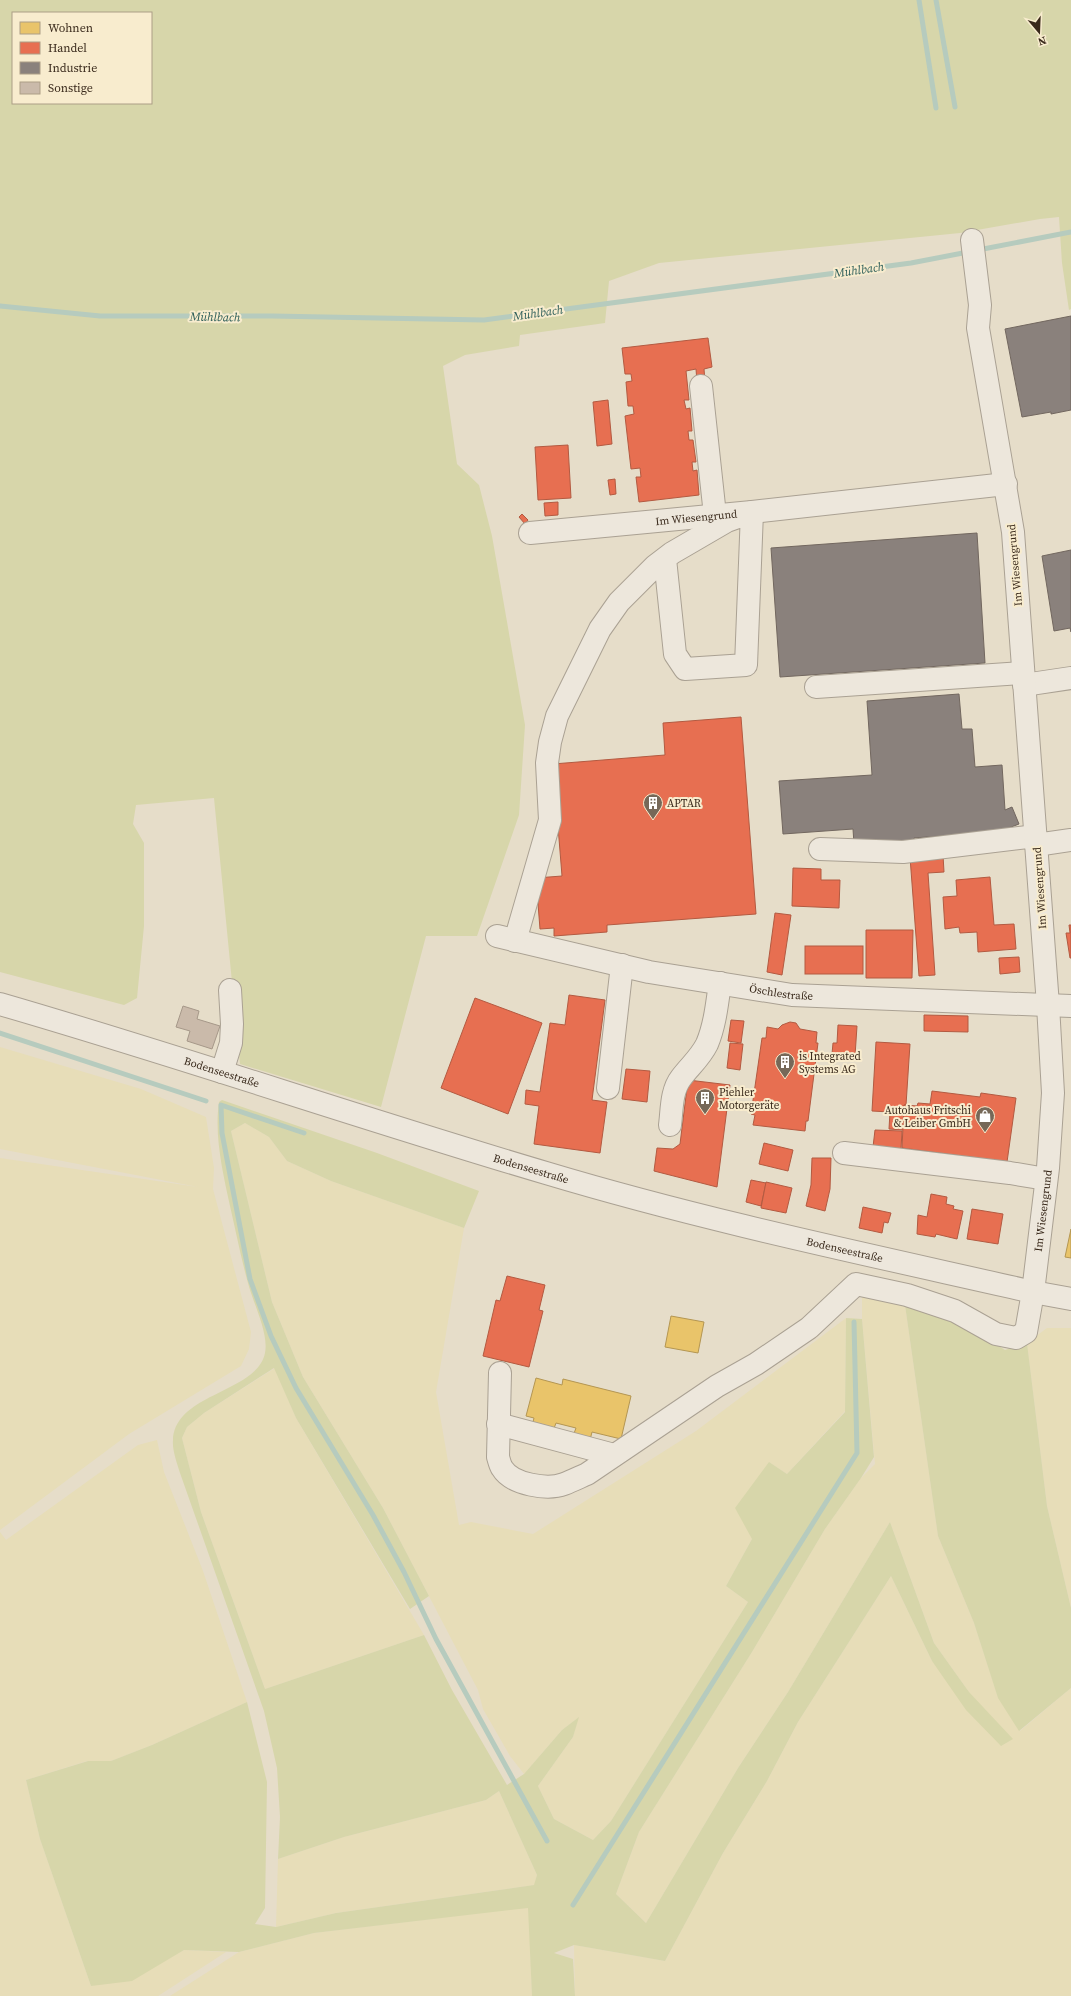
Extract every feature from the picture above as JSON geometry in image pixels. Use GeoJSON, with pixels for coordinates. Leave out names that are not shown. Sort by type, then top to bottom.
{"type":"FeatureCollection","features":[{"type":"Feature","properties":{"kind":"street","name":"Im Wiesengrund"},"geometry":{"type":"LineString","coordinates":[[614,1455],[717,1386],[756,1364],[809,1328],[856,1284],[907,1295],[948,1309],[966,1316],[996,1334],[1016,1338],[1026,1332],[1028,1326],[1046,1179],[1053,1093],[1048,1005],[1013,532],[1006,484],[978,328],[980,305],[973,248]]}},
{"type":"Feature","properties":{"kind":"street"},"geometry":{"type":"LineString","coordinates":[[701,386],[715,515]]}},
{"type":"Feature","properties":{"kind":"street","name":"Im Wiesengrund"},"geometry":{"type":"LineString","coordinates":[[530,533],[752,512],[1006,484]]}},
{"type":"Feature","properties":{"kind":"street"},"geometry":{"type":"LineString","coordinates":[[752,512],[746,665],[686,669],[675,654],[665,558],[704,533],[727,521],[752,512]]}},
{"type":"Feature","properties":{"kind":"street","name":"Öschlestraße"},"geometry":{"type":"LineString","coordinates":[[665,558],[619,602],[600,629],[557,716],[550,742],[547,763],[550,820],[506,938],[649,972],[792,995],[1071,1006]]}},
{"type":"Feature","properties":{"kind":"street"},"geometry":{"type":"LineString","coordinates":[[816,687],[1071,678]]}},
{"type":"Feature","properties":{"kind":"street"},"geometry":{"type":"LineString","coordinates":[[820,849],[903,852],[1036,841],[1071,840]]}},
{"type":"Feature","properties":{"kind":"street"},"geometry":{"type":"LineString","coordinates":[[608,1088],[622,966]]}},
{"type":"Feature","properties":{"kind":"street"},"geometry":{"type":"LineString","coordinates":[[670,1125],[674,1093],[681,1078],[693,1066],[707,1044],[714,1023],[720,983]]}},
{"type":"Feature","properties":{"kind":"street"},"geometry":{"type":"LineString","coordinates":[[222,1072],[231,1043],[232,1024],[230,990]]}},
{"type":"Feature","properties":{"kind":"street","name":"Bodenseestraße"},"geometry":{"type":"LineString","coordinates":[[0,1004],[84,1028],[547,1174],[718,1220],[1033,1292],[1071,1299]]}},
{"type":"Feature","properties":{"kind":"street"},"geometry":{"type":"LineString","coordinates":[[844,1153],[1010,1173],[1046,1179]]}},
{"type":"Feature","properties":{"kind":"street"},"geometry":{"type":"LineString","coordinates":[[500,1373],[498,1457],[503,1470],[516,1480],[533,1485],[548,1487],[564,1484],[587,1474],[614,1455]]}},
{"type":"Feature","properties":{"kind":"street"},"geometry":{"type":"LineString","coordinates":[[498,1424],[614,1455]]}},
{"type":"Feature","properties":{"kind":"shaded area"},"geometry":{"type":"Polygon","coordinates":[[[0,1047],[141,1089],[206,1117],[214,1168],[213,1189],[251,1332],[249,1349],[241,1366],[129,1434],[0,1530],[0,1158],[198,1187],[0,1149],[0,1047]]]}},
{"type":"Feature","properties":{"kind":"shaded area"},"geometry":{"type":"Polygon","coordinates":[[[245,1123],[269,1137],[287,1161],[331,1181],[464,1228],[436,1392],[459,1525],[471,1522],[533,1534],[696,1431],[846,1318],[845,1411],[787,1474],[770,1463],[752,1539],[726,1586],[748,1602],[611,1821],[593,1840],[554,1819],[538,1786],[573,1737],[578,1718],[562,1730],[524,1774],[510,1756],[483,1709],[478,1690],[383,1508],[303,1377],[272,1302],[231,1131],[245,1123]]]}},
{"type":"Feature","properties":{"kind":"shaded area"},"geometry":{"type":"Polygon","coordinates":[[[862,1295],[905,1305],[938,1536],[974,1623],[998,1697],[1020,1731],[1071,1688],[1071,1996],[575,1996],[574,1945],[665,1961],[723,1853],[767,1781],[798,1722],[891,1576],[932,1661],[969,1692],[934,1643],[890,1522],[788,1692],[738,1768],[646,1923],[616,1894],[639,1832],[752,1652],[825,1529],[861,1478],[875,1464],[862,1319],[862,1295]]]}},
{"type":"Feature","properties":{"kind":"shaded area"},"geometry":{"type":"Polygon","coordinates":[[[1047,1328],[1071,1328],[1071,1608],[1047,1506],[1027,1343],[1047,1328]]]}},
{"type":"Feature","properties":{"kind":"shaded area"},"geometry":{"type":"Polygon","coordinates":[[[275,1368],[296,1418],[424,1635],[265,1689],[201,1512],[182,1438],[187,1427],[204,1413],[275,1368]]]}},
{"type":"Feature","properties":{"kind":"shaded area"},"geometry":{"type":"Polygon","coordinates":[[[157,1440],[164,1472],[203,1571],[247,1702],[152,1745],[111,1761],[87,1761],[26,1780],[40,1839],[91,1986],[165,1960],[184,1950],[226,1952],[158,1996],[0,1996],[0,1532],[6,1540],[138,1445],[157,1440]]]}},
{"type":"Feature","properties":{"kind":"shaded area"},"geometry":{"type":"Polygon","coordinates":[[[499,1791],[537,1875],[535,1885],[336,1913],[276,1927],[278,1859],[344,1837],[486,1800],[499,1791]]]}},
{"type":"Feature","properties":{"kind":"shaded area"},"geometry":{"type":"Polygon","coordinates":[[[529,1907],[532,1996],[170,1996],[239,1952],[314,1933],[529,1907]]]}},
{"type":"Feature","properties":{"kind":"green space"},"geometry":{"type":"Polygon","coordinates":[[[0,0],[1071,0],[1071,309],[1069,310],[1062,263],[1059,217],[960,233],[659,263],[609,281],[605,323],[520,335],[519,346],[465,355],[443,366],[457,464],[479,485],[492,536],[525,725],[519,815],[477,936],[426,936],[381,1107],[240,1064],[214,798],[136,805],[133,824],[144,843],[144,926],[137,998],[124,1005],[0,972],[0,0]]]}},
{"type":"Feature","properties":{"kind":"green space"},"geometry":{"type":"Polygon","coordinates":[[[222,1100],[377,1153],[479,1191],[464,1228],[331,1181],[287,1161],[269,1137],[245,1123],[231,1131],[272,1302],[303,1377],[383,1508],[429,1596],[410,1609],[296,1418],[274,1368],[204,1413],[187,1427],[182,1438],[201,1512],[265,1689],[424,1635],[452,1690],[507,1785],[524,1774],[562,1730],[579,1717],[573,1737],[538,1786],[554,1819],[593,1840],[611,1821],[748,1602],[726,1586],[752,1539],[735,1508],[769,1462],[787,1474],[845,1412],[846,1318],[862,1319],[874,1457],[825,1529],[752,1652],[639,1832],[616,1894],[646,1923],[738,1768],[788,1692],[890,1522],[934,1643],[969,1692],[1013,1739],[1001,1746],[966,1710],[932,1661],[891,1576],[798,1722],[767,1781],[723,1853],[665,1961],[574,1945],[554,1953],[573,1959],[575,1996],[532,1996],[528,1908],[314,1933],[239,1952],[184,1950],[132,1981],[91,1986],[40,1839],[26,1780],[88,1761],[111,1761],[152,1745],[247,1702],[267,1782],[265,1908],[255,1924],[276,1927],[336,1913],[534,1885],[537,1875],[499,1791],[486,1800],[344,1837],[278,1859],[280,1817],[277,1768],[264,1711],[180,1473],[173,1448],[173,1440],[177,1424],[187,1412],[201,1402],[248,1377],[259,1366],[265,1353],[266,1345],[263,1327],[245,1274],[222,1168],[218,1141],[218,1115],[219,1102],[222,1100]]]}},
{"type":"Feature","properties":{"kind":"green space"},"geometry":{"type":"Polygon","coordinates":[[[905,1305],[951,1316],[1005,1350],[1027,1343],[1047,1506],[1071,1608],[1071,1688],[1019,1731],[998,1698],[974,1623],[938,1536],[905,1305]]]}},
{"type":"Feature","properties":{"kind":"building: Wohnen"},"geometry":{"type":"Polygon","coordinates":[[[1071,1229],[1071,1258],[1065,1257],[1071,1229]]]}},
{"type":"Feature","properties":{"kind":"building: Wohnen"},"geometry":{"type":"Polygon","coordinates":[[[671,1316],[704,1322],[698,1353],[665,1347],[671,1316]]]}},
{"type":"Feature","properties":{"kind":"building: Wohnen"},"geometry":{"type":"Polygon","coordinates":[[[536,1378],[562,1385],[563,1379],[631,1396],[621,1439],[592,1432],[590,1440],[573,1436],[576,1428],[556,1423],[553,1431],[532,1426],[534,1418],[526,1416],[536,1378]]]}},
{"type":"Feature","properties":{"kind":"building: Handel"},"geometry":{"type":"Polygon","coordinates":[[[708,338],[712,367],[704,369],[705,381],[697,382],[696,369],[686,371],[689,400],[684,400],[686,409],[690,408],[692,431],[688,431],[689,440],[693,440],[696,462],[692,462],[693,471],[697,470],[699,495],[639,502],[636,477],[641,477],[640,468],[631,469],[625,416],[634,414],[633,406],[628,406],[626,382],[632,381],[631,374],[625,374],[622,348],[708,338]]]}},
{"type":"Feature","properties":{"kind":"building: Handel"},"geometry":{"type":"Polygon","coordinates":[[[608,400],[612,444],[597,446],[593,402],[608,400]]]}},
{"type":"Feature","properties":{"kind":"building: Handel"},"geometry":{"type":"Polygon","coordinates":[[[568,445],[571,498],[538,500],[535,447],[568,445]]]}},
{"type":"Feature","properties":{"kind":"building: Handel"},"geometry":{"type":"Polygon","coordinates":[[[615,479],[616,494],[610,495],[608,480],[615,479]]]}},
{"type":"Feature","properties":{"kind":"building: Handel"},"geometry":{"type":"Polygon","coordinates":[[[558,502],[558,515],[545,516],[544,503],[558,502]]]}},
{"type":"Feature","properties":{"kind":"building: Handel"},"geometry":{"type":"Polygon","coordinates":[[[522,514],[528,520],[525,524],[519,517],[522,514]]]}},
{"type":"Feature","properties":{"kind":"building: Handel","name":"APTAR"},"geometry":{"type":"Polygon","coordinates":[[[741,717],[756,914],[607,925],[607,932],[554,936],[554,928],[540,929],[536,878],[562,876],[553,764],[665,755],[663,723],[741,717]]]}},
{"type":"Feature","properties":{"kind":"building: Handel"},"geometry":{"type":"Polygon","coordinates":[[[943,855],[944,872],[928,873],[935,975],[919,976],[910,857],[943,855]]]}},
{"type":"Feature","properties":{"kind":"building: Handel"},"geometry":{"type":"Polygon","coordinates":[[[793,868],[821,869],[821,880],[840,880],[839,908],[792,906],[793,868]]]}},
{"type":"Feature","properties":{"kind":"building: Handel"},"geometry":{"type":"Polygon","coordinates":[[[990,877],[994,925],[1014,924],[1016,949],[978,952],[977,932],[960,933],[959,927],[945,929],[943,897],[957,896],[956,880],[990,877]]]}},
{"type":"Feature","properties":{"kind":"building: Handel"},"geometry":{"type":"Polygon","coordinates":[[[775,913],[791,915],[782,975],[767,972],[775,913]]]}},
{"type":"Feature","properties":{"kind":"building: Handel"},"geometry":{"type":"Polygon","coordinates":[[[1069,925],[1071,925],[1071,958],[1066,933],[1070,933],[1069,925]]]}},
{"type":"Feature","properties":{"kind":"building: Handel"},"geometry":{"type":"Polygon","coordinates":[[[866,930],[913,930],[912,978],[866,978],[866,930]]]}},
{"type":"Feature","properties":{"kind":"building: Handel"},"geometry":{"type":"Polygon","coordinates":[[[805,946],[863,946],[863,974],[805,974],[805,946]]]}},
{"type":"Feature","properties":{"kind":"building: Handel"},"geometry":{"type":"Polygon","coordinates":[[[1019,957],[1020,972],[1000,974],[999,958],[1019,957]]]}},
{"type":"Feature","properties":{"kind":"building: Handel"},"geometry":{"type":"Polygon","coordinates":[[[569,995],[605,1000],[592,1100],[607,1102],[600,1153],[534,1144],[539,1106],[525,1104],[526,1090],[540,1092],[550,1023],[565,1025],[569,995]]]}},
{"type":"Feature","properties":{"kind":"building: Handel"},"geometry":{"type":"Polygon","coordinates":[[[475,998],[542,1023],[508,1114],[441,1088],[475,998]]]}},
{"type":"Feature","properties":{"kind":"building: Handel"},"geometry":{"type":"Polygon","coordinates":[[[924,1015],[968,1016],[968,1032],[924,1031],[924,1015]]]}},
{"type":"Feature","properties":{"kind":"building: Handel"},"geometry":{"type":"Polygon","coordinates":[[[731,1020],[744,1021],[741,1043],[728,1041],[731,1020]]]}},
{"type":"Feature","properties":{"kind":"building: Handel","name":"is Integrated Systems AG"},"geometry":{"type":"Polygon","coordinates":[[[790,1022],[796,1023],[800,1029],[817,1032],[816,1043],[818,1043],[808,1121],[806,1121],[805,1131],[753,1125],[755,1115],[751,1114],[762,1038],[766,1038],[767,1027],[778,1029],[782,1025],[790,1022]]]}},
{"type":"Feature","properties":{"kind":"building: Handel"},"geometry":{"type":"Polygon","coordinates":[[[838,1025],[857,1026],[855,1056],[832,1054],[833,1043],[837,1043],[838,1025]]]}},
{"type":"Feature","properties":{"kind":"building: Handel"},"geometry":{"type":"Polygon","coordinates":[[[876,1042],[910,1044],[903,1130],[889,1129],[890,1112],[872,1111],[876,1042]]]}},
{"type":"Feature","properties":{"kind":"building: Handel"},"geometry":{"type":"Polygon","coordinates":[[[730,1043],[743,1044],[740,1070],[727,1068],[730,1043]]]}},
{"type":"Feature","properties":{"kind":"building: Handel"},"geometry":{"type":"Polygon","coordinates":[[[626,1069],[650,1071],[647,1102],[622,1099],[626,1069]]]}},
{"type":"Feature","properties":{"kind":"building: Handel","name":"Piehler Motorgeräte"},"geometry":{"type":"Polygon","coordinates":[[[688,1080],[730,1085],[717,1187],[654,1171],[657,1148],[673,1149],[680,1144],[688,1080]]]}},
{"type":"Feature","properties":{"kind":"building: Handel"},"geometry":{"type":"Polygon","coordinates":[[[932,1091],[980,1097],[981,1093],[1016,1098],[1007,1162],[902,1148],[904,1105],[917,1106],[918,1103],[930,1104],[932,1091]]]}},
{"type":"Feature","properties":{"kind":"building: Handel"},"geometry":{"type":"Polygon","coordinates":[[[875,1130],[902,1131],[901,1149],[873,1147],[875,1130]]]}},
{"type":"Feature","properties":{"kind":"building: Handel"},"geometry":{"type":"Polygon","coordinates":[[[764,1143],[793,1150],[788,1171],[759,1164],[764,1143]]]}},
{"type":"Feature","properties":{"kind":"building: Handel"},"geometry":{"type":"Polygon","coordinates":[[[812,1158],[831,1158],[830,1189],[825,1211],[806,1206],[811,1185],[812,1158]]]}},
{"type":"Feature","properties":{"kind":"building: Handel"},"geometry":{"type":"Polygon","coordinates":[[[751,1180],[766,1183],[761,1206],[746,1202],[751,1180]]]}},
{"type":"Feature","properties":{"kind":"building: Handel"},"geometry":{"type":"Polygon","coordinates":[[[766,1182],[792,1188],[786,1213],[761,1208],[766,1182]]]}},
{"type":"Feature","properties":{"kind":"building: Handel"},"geometry":{"type":"Polygon","coordinates":[[[931,1194],[947,1197],[946,1204],[954,1206],[953,1209],[963,1211],[957,1239],[936,1234],[935,1237],[917,1234],[918,1215],[927,1217],[931,1194]]]}},
{"type":"Feature","properties":{"kind":"building: Handel"},"geometry":{"type":"Polygon","coordinates":[[[863,1207],[891,1213],[888,1223],[884,1222],[882,1233],[859,1228],[863,1207]]]}},
{"type":"Feature","properties":{"kind":"building: Handel"},"geometry":{"type":"Polygon","coordinates":[[[972,1209],[1003,1214],[998,1244],[967,1239],[972,1209]]]}},
{"type":"Feature","properties":{"kind":"building: Handel"},"geometry":{"type":"Polygon","coordinates":[[[507,1276],[545,1285],[539,1310],[543,1311],[529,1367],[483,1356],[496,1300],[500,1301],[507,1276]]]}},
{"type":"Feature","properties":{"kind":"building: Industrie"},"geometry":{"type":"Polygon","coordinates":[[[1071,316],[1071,410],[1022,417],[1005,329],[1071,316]]]}},
{"type":"Feature","properties":{"kind":"building: Industrie"},"geometry":{"type":"Polygon","coordinates":[[[977,533],[985,663],[780,677],[771,548],[977,533]]]}},
{"type":"Feature","properties":{"kind":"building: Industrie"},"geometry":{"type":"Polygon","coordinates":[[[1071,550],[1071,632],[1070,628],[1054,631],[1042,556],[1071,550]]]}},
{"type":"Feature","properties":{"kind":"building: Industrie"},"geometry":{"type":"Polygon","coordinates":[[[959,694],[962,729],[972,729],[975,767],[1002,765],[1005,810],[1012,807],[1019,824],[1006,829],[981,833],[914,838],[914,843],[902,844],[901,841],[854,844],[853,829],[783,834],[779,781],[872,775],[867,701],[959,694]]]}},
{"type":"Feature","properties":{"kind":"building: Sonstige"},"geometry":{"type":"Polygon","coordinates":[[[183,1006],[199,1011],[197,1019],[220,1026],[212,1049],[187,1041],[190,1031],[176,1027],[183,1006]]]}},
{"type":"Feature","properties":{"kind":"waterway"},"geometry":{"type":"LineString","coordinates":[[919,0],[936,108]]}},
{"type":"Feature","properties":{"kind":"waterway"},"geometry":{"type":"LineString","coordinates":[[936,0],[955,107]]}},
{"type":"Feature","properties":{"kind":"waterway","name":"Mühlbach"},"geometry":{"type":"LineString","coordinates":[[978,250],[1071,232]]}},
{"type":"Feature","properties":{"kind":"waterway","name":"Mühlbach"},"geometry":{"type":"LineString","coordinates":[[0,306],[100,316],[272,316],[484,320],[911,263],[968,252]]}},
{"type":"Feature","properties":{"kind":"waterway"},"geometry":{"type":"LineString","coordinates":[[0,1033],[206,1101]]}},
{"type":"Feature","properties":{"kind":"waterway"},"geometry":{"type":"LineString","coordinates":[[304,1133],[221,1105],[222,1133],[250,1279],[271,1336],[296,1388],[373,1515],[404,1572],[436,1639],[547,1841]]}},
{"type":"Feature","properties":{"kind":"waterway"},"geometry":{"type":"LineString","coordinates":[[573,1905],[857,1453],[854,1322]]}},
{"type":"Feature","properties":{"kind":"place","name":"APTAR"},"geometry":{"type":"Point","coordinates":[653,820]}},
{"type":"Feature","properties":{"kind":"place","name":"is Integrated Systems AG"},"geometry":{"type":"Point","coordinates":[785,1079]}},
{"type":"Feature","properties":{"kind":"place","name":"Piehler Motorgeräte"},"geometry":{"type":"Point","coordinates":[705,1115]}},
{"type":"Feature","properties":{"kind":"place","name":"Autohaus Fritschi & Leiber GmbH"},"geometry":{"type":"Point","coordinates":[985,1133]}}]}
